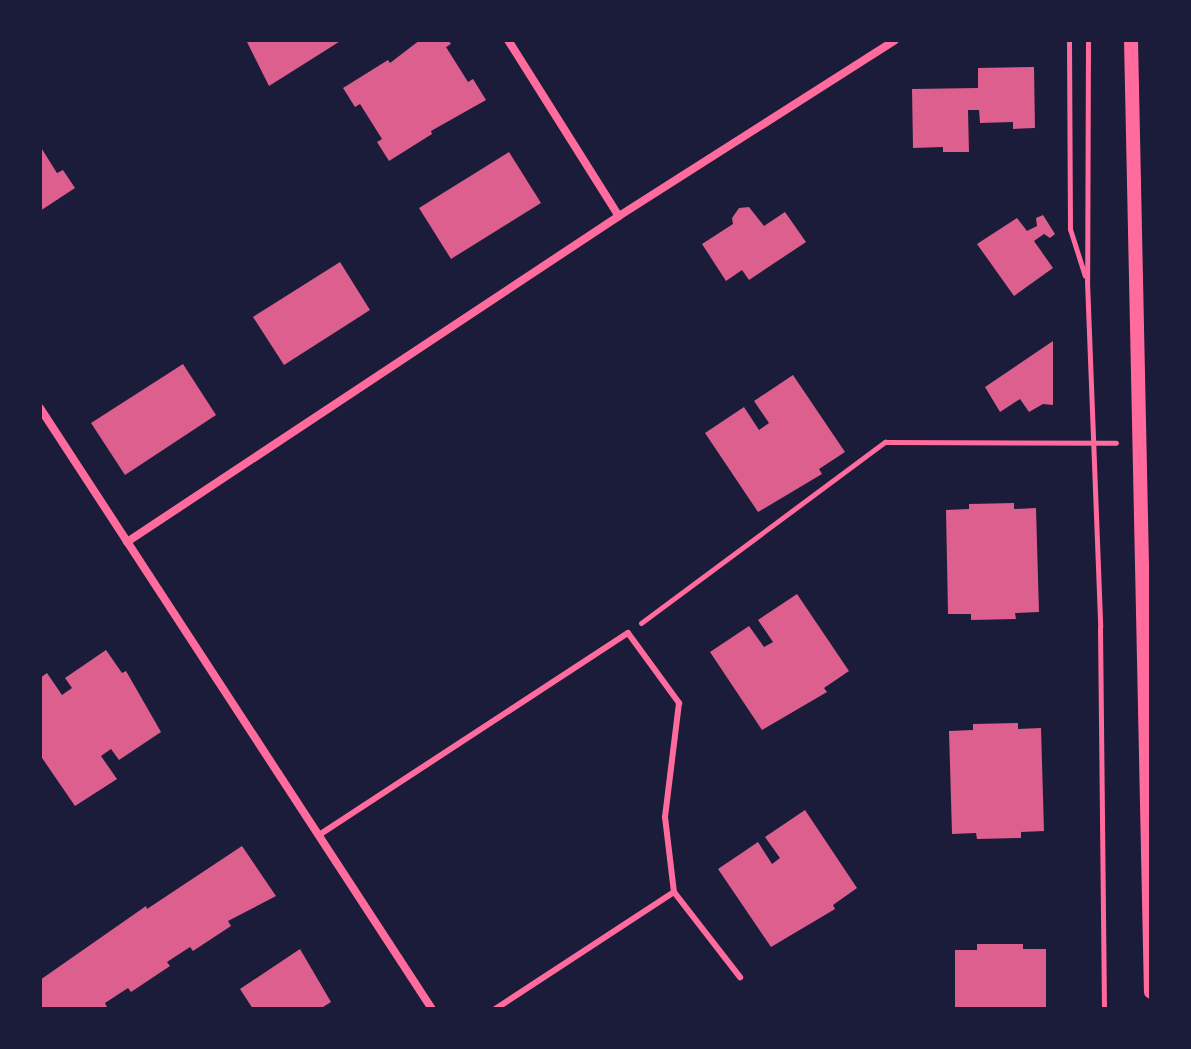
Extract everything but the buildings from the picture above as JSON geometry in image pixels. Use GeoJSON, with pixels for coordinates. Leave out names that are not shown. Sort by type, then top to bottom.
{"type":"FeatureCollection","features":[{"type":"Feature","properties":{"kind":"street"},"geometry":{"type":"LineString","coordinates":[[508,40],[619,216]]}},
{"type":"Feature","properties":{"kind":"street"},"geometry":{"type":"LineString","coordinates":[[127,542],[619,216],[895,40]]}},
{"type":"Feature","properties":{"kind":"street"},"geometry":{"type":"LineString","coordinates":[[1131,40],[1151,992]]}},
{"type":"Feature","properties":{"kind":"street"},"geometry":{"type":"LineString","coordinates":[[40,408],[432,1009]]}},
{"type":"Feature","properties":{"kind":"lane"},"geometry":{"type":"LineString","coordinates":[[319,835],[628,633],[679,703],[665,817],[674,892],[740,977]]}},
{"type":"Feature","properties":{"kind":"lane"},"geometry":{"type":"LineString","coordinates":[[495,1009],[674,892]]}},
{"type":"Feature","properties":{"kind":"path"},"geometry":{"type":"LineString","coordinates":[[1069,40],[1070,229],[1087,281]]}},
{"type":"Feature","properties":{"kind":"path"},"geometry":{"type":"LineString","coordinates":[[1088,40],[1087,281],[1100,627],[1104,1009]]}},
{"type":"Feature","properties":{"kind":"path"},"geometry":{"type":"LineString","coordinates":[[628,633],[885,442],[1140,442]]}}]}
